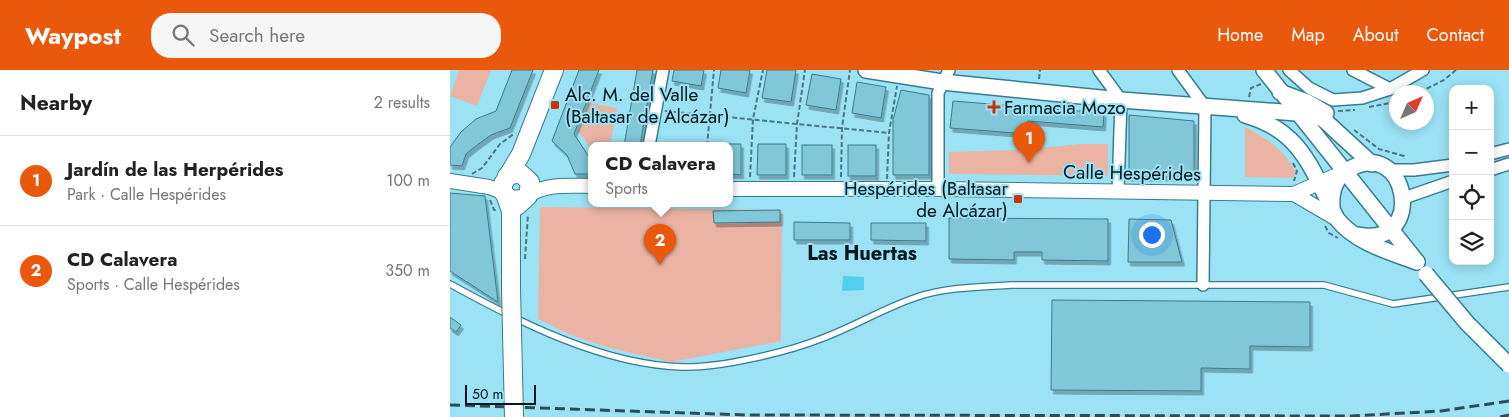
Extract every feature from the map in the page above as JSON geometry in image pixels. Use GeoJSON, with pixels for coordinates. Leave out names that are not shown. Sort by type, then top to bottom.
{"type":"FeatureCollection","features":[{"type":"Feature","properties":{"kind":"main road"},"geometry":{"type":"LineString","coordinates":[[514,417],[508,196],[520,154],[554,70]]}},
{"type":"Feature","properties":{"kind":"main road"},"geometry":{"type":"LineString","coordinates":[[866,70],[899,76],[946,76],[1121,100],[1310,114],[1348,133]]}},
{"type":"Feature","properties":{"kind":"main road"},"geometry":{"type":"LineString","coordinates":[[1263,77],[1280,92],[1327,152],[1337,219]]}},
{"type":"Feature","properties":{"kind":"main road"},"geometry":{"type":"LineString","coordinates":[[1280,92],[1307,102],[1330,107],[1372,164]]}},
{"type":"Feature","properties":{"kind":"main road"},"geometry":{"type":"LineString","coordinates":[[1212,107],[1266,121],[1282,130],[1298,146],[1308,162],[1336,182],[1332,194],[1332,207],[1337,219],[1352,232],[1394,254],[1419,264]]}},
{"type":"Feature","properties":{"kind":"main road"},"geometry":{"type":"LineString","coordinates":[[520,154],[527,177]]}},
{"type":"Feature","properties":{"kind":"main road"},"geometry":{"type":"LineString","coordinates":[[1331,178],[1356,165],[1372,164],[1387,170],[1399,182],[1404,198],[1400,216],[1402,232],[1419,264]]}},
{"type":"Feature","properties":{"kind":"main road"},"geometry":{"type":"LineString","coordinates":[[508,196],[515,172],[527,177]]}},
{"type":"Feature","properties":{"kind":"main road"},"geometry":{"type":"LineString","coordinates":[[1331,178],[1390,229],[1467,323],[1509,365]]}},
{"type":"Feature","properties":{"kind":"main road"},"geometry":{"type":"LineString","coordinates":[[1352,232],[1376,235],[1390,229],[1400,216]]}},
{"type":"Feature","properties":{"kind":"street"},"geometry":{"type":"LineString","coordinates":[[650,142],[662,70]]}},
{"type":"Feature","properties":{"kind":"street"},"geometry":{"type":"LineString","coordinates":[[1099,70],[1121,100],[1118,191]]}},
{"type":"Feature","properties":{"kind":"street"},"geometry":{"type":"LineString","coordinates":[[1178,70],[1212,107],[1204,192],[1203,285]]}},
{"type":"Feature","properties":{"kind":"street"},"geometry":{"type":"LineString","coordinates":[[1289,70],[1330,107],[1389,89]]}},
{"type":"Feature","properties":{"kind":"street"},"geometry":{"type":"LineString","coordinates":[[1353,70],[1389,88]]}},
{"type":"Feature","properties":{"kind":"street"},"geometry":{"type":"LineString","coordinates":[[1396,85],[1411,74],[1423,70]]}},
{"type":"Feature","properties":{"kind":"street"},"geometry":{"type":"LineString","coordinates":[[938,189],[938,93],[946,76]]}},
{"type":"Feature","properties":{"kind":"street"},"geometry":{"type":"LineString","coordinates":[[1494,153],[1509,149]]}},
{"type":"Feature","properties":{"kind":"street"},"geometry":{"type":"LineString","coordinates":[[1294,187],[1309,179],[1308,162]]}},
{"type":"Feature","properties":{"kind":"street"},"geometry":{"type":"LineString","coordinates":[[1494,169],[1509,164]]}},
{"type":"Feature","properties":{"kind":"street"},"geometry":{"type":"LineString","coordinates":[[1387,170],[1414,170],[1449,166]]}},
{"type":"Feature","properties":{"kind":"street"},"geometry":{"type":"LineString","coordinates":[[527,177],[549,187]]}},
{"type":"Feature","properties":{"kind":"street"},"geometry":{"type":"LineString","coordinates":[[1294,187],[1331,178]]}},
{"type":"Feature","properties":{"kind":"street"},"geometry":{"type":"LineString","coordinates":[[450,182],[508,196],[549,187],[588,186]]}},
{"type":"Feature","properties":{"kind":"street"},"geometry":{"type":"LineString","coordinates":[[1404,198],[1449,182]]}},
{"type":"Feature","properties":{"kind":"street"},"geometry":{"type":"LineString","coordinates":[[1294,187],[1337,219]]}},
{"type":"Feature","properties":{"kind":"street","name":"Calle Hespérides"},"geometry":{"type":"LineString","coordinates":[[733,189],[1204,192],[1294,187]]}},
{"type":"Feature","properties":{"kind":"lane"},"geometry":{"type":"LineString","coordinates":[[450,284],[496,310],[555,336],[617,357],[653,365],[684,368],[717,364],[786,350],[824,338],[919,296],[959,289],[1010,285],[1324,285],[1392,304],[1509,287]]}},
{"type":"Feature","properties":{"kind":"path"},"geometry":{"type":"LineString","coordinates":[[707,142],[714,70]]}},
{"type":"Feature","properties":{"kind":"path"},"geometry":{"type":"LineString","coordinates":[[750,189],[753,119],[762,70]]}},
{"type":"Feature","properties":{"kind":"path"},"geometry":{"type":"LineString","coordinates":[[794,190],[797,124],[805,70]]}},
{"type":"Feature","properties":{"kind":"path"},"geometry":{"type":"LineString","coordinates":[[841,164],[842,128],[850,70]]}},
{"type":"Feature","properties":{"kind":"path"},"geometry":{"type":"LineString","coordinates":[[1434,85],[1444,80],[1456,70]]}},
{"type":"Feature","properties":{"kind":"path"},"geometry":{"type":"LineString","coordinates":[[888,165],[889,133],[899,76]]}},
{"type":"Feature","properties":{"kind":"path"},"geometry":{"type":"LineString","coordinates":[[1249,102],[1251,88],[1263,77]]}},
{"type":"Feature","properties":{"kind":"path"},"geometry":{"type":"LineString","coordinates":[[655,110],[889,133]]}},
{"type":"Feature","properties":{"kind":"path"},"geometry":{"type":"LineString","coordinates":[[471,174],[482,168],[500,144],[516,132]]}},
{"type":"Feature","properties":{"kind":"path"},"geometry":{"type":"LineString","coordinates":[[1348,133],[1379,148],[1404,156],[1404,161]]}},
{"type":"Feature","properties":{"kind":"path"},"geometry":{"type":"LineString","coordinates":[[1290,158],[1297,171],[1294,187]]}},
{"type":"Feature","properties":{"kind":"path"},"geometry":{"type":"LineString","coordinates":[[508,196],[528,214],[525,260]]}},
{"type":"Feature","properties":{"kind":"shaded area"},"geometry":{"type":"Polygon","coordinates":[[[459,70],[491,70],[477,106],[450,96],[459,70]]]}},
{"type":"Feature","properties":{"kind":"shaded area"},"geometry":{"type":"Polygon","coordinates":[[[589,103],[617,108],[611,142],[588,142],[588,144],[578,131],[589,103]]]}},
{"type":"Feature","properties":{"kind":"shaded area"},"geometry":{"type":"Polygon","coordinates":[[[1245,127],[1280,150],[1296,172],[1293,178],[1245,177],[1245,127]]]}},
{"type":"Feature","properties":{"kind":"shaded area"},"geometry":{"type":"Polygon","coordinates":[[[1081,144],[1108,144],[1108,176],[949,174],[949,152],[1018,150],[1081,144]]]}},
{"type":"Feature","properties":{"kind":"shaded area"},"geometry":{"type":"Polygon","coordinates":[[[540,207],[782,210],[781,341],[671,362],[606,347],[571,335],[538,319],[540,207]]]}},
{"type":"Feature","properties":{"kind":"water"},"geometry":{"type":"Polygon","coordinates":[[[843,276],[864,277],[864,290],[842,291],[843,276]]]}},
{"type":"Feature","properties":{"kind":"building"},"geometry":{"type":"Polygon","coordinates":[[[512,70],[533,70],[510,128],[491,135],[476,146],[466,154],[462,166],[450,165],[450,147],[461,132],[476,119],[496,111],[512,70]]]}},
{"type":"Feature","properties":{"kind":"building"},"geometry":{"type":"Polygon","coordinates":[[[579,70],[599,70],[574,134],[588,155],[588,174],[575,174],[567,155],[552,141],[579,70]]]}},
{"type":"Feature","properties":{"kind":"building"},"geometry":{"type":"Polygon","coordinates":[[[637,70],[653,70],[641,142],[625,142],[637,70]]]}},
{"type":"Feature","properties":{"kind":"building"},"geometry":{"type":"Polygon","coordinates":[[[674,70],[704,70],[701,86],[672,81],[674,70]]]}},
{"type":"Feature","properties":{"kind":"building"},"geometry":{"type":"Polygon","coordinates":[[[721,70],[750,70],[746,93],[718,88],[721,70]]]}},
{"type":"Feature","properties":{"kind":"building"},"geometry":{"type":"Polygon","coordinates":[[[767,70],[796,70],[791,102],[762,98],[767,70]]]}},
{"type":"Feature","properties":{"kind":"building"},"geometry":{"type":"Polygon","coordinates":[[[812,74],[841,79],[836,110],[806,105],[812,74]]]}},
{"type":"Feature","properties":{"kind":"building"},"geometry":{"type":"Polygon","coordinates":[[[857,82],[886,87],[881,118],[852,113],[857,82]]]}},
{"type":"Feature","properties":{"kind":"building"},"geometry":{"type":"Polygon","coordinates":[[[901,90],[929,95],[929,175],[893,175],[893,120],[901,90]]]}},
{"type":"Feature","properties":{"kind":"building"},"geometry":{"type":"Polygon","coordinates":[[[953,101],[1104,113],[1103,127],[1028,121],[1027,134],[950,128],[953,101]]]}},
{"type":"Feature","properties":{"kind":"building"},"geometry":{"type":"Polygon","coordinates":[[[1129,115],[1194,121],[1194,177],[1129,177],[1129,115]]]}},
{"type":"Feature","properties":{"kind":"building"},"geometry":{"type":"Polygon","coordinates":[[[733,144],[741,144],[741,175],[733,174],[733,144]]]}},
{"type":"Feature","properties":{"kind":"building"},"geometry":{"type":"Polygon","coordinates":[[[758,144],[786,144],[786,175],[757,175],[758,144]]]}},
{"type":"Feature","properties":{"kind":"building"},"geometry":{"type":"Polygon","coordinates":[[[802,145],[832,145],[832,175],[802,175],[802,145]]]}},
{"type":"Feature","properties":{"kind":"building"},"geometry":{"type":"Polygon","coordinates":[[[848,145],[876,145],[876,176],[848,176],[848,145]]]}},
{"type":"Feature","properties":{"kind":"building"},"geometry":{"type":"Polygon","coordinates":[[[450,193],[485,196],[498,302],[450,271],[450,193]]]}},
{"type":"Feature","properties":{"kind":"building"},"geometry":{"type":"Polygon","coordinates":[[[780,210],[780,222],[714,223],[713,211],[780,210]]]}},
{"type":"Feature","properties":{"kind":"building"},"geometry":{"type":"Polygon","coordinates":[[[949,218],[1108,219],[1108,261],[1042,260],[1042,252],[1014,252],[1014,260],[949,259],[949,218]]]}},
{"type":"Feature","properties":{"kind":"building"},"geometry":{"type":"Polygon","coordinates":[[[1129,219],[1171,220],[1182,262],[1128,262],[1129,219]]]}},
{"type":"Feature","properties":{"kind":"building"},"geometry":{"type":"Polygon","coordinates":[[[794,222],[850,223],[850,240],[794,240],[794,222]]]}},
{"type":"Feature","properties":{"kind":"building"},"geometry":{"type":"Polygon","coordinates":[[[871,223],[926,223],[926,241],[871,240],[871,223]]]}},
{"type":"Feature","properties":{"kind":"building"},"geometry":{"type":"Polygon","coordinates":[[[1052,300],[1310,302],[1310,347],[1250,346],[1250,369],[1201,368],[1201,391],[1051,390],[1052,300]]]}},
{"type":"Feature","properties":{"kind":"building"},"geometry":{"type":"Polygon","coordinates":[[[450,317],[461,325],[456,332],[450,328],[450,317]]]}},
{"type":"Feature","properties":{"kind":"railway"},"geometry":{"type":"LineString","coordinates":[[450,405],[747,415],[1351,416],[1441,411],[1509,401]]}},
{"type":"Feature","properties":{"kind":"railway"},"geometry":{"type":"LineString","coordinates":[[1500,417],[1509,415]]}},
{"type":"Feature","properties":{"kind":"place","name":"Alc. M. del Valle (Baltasar de Alcázar)"},"geometry":{"type":"Point","coordinates":[555,105]}},
{"type":"Feature","properties":{"kind":"place","name":"Farmacia Mozo"},"geometry":{"type":"Point","coordinates":[994,107]}},
{"type":"Feature","properties":{"kind":"place","name":"Jardín de las Herpérides"},"geometry":{"type":"Point","coordinates":[1029,163]}},
{"type":"Feature","properties":{"kind":"place","name":"Hespérides (Baltasar de Alcázar)"},"geometry":{"type":"Point","coordinates":[1018,199]}},
{"type":"Feature","properties":{"kind":"place","name":"CD Calavera"},"geometry":{"type":"Point","coordinates":[660,265]}},
{"type":"Feature","properties":{"kind":"district","name":"Las Huertas"},"geometry":{"type":"Point","coordinates":[862,253]}}]}
